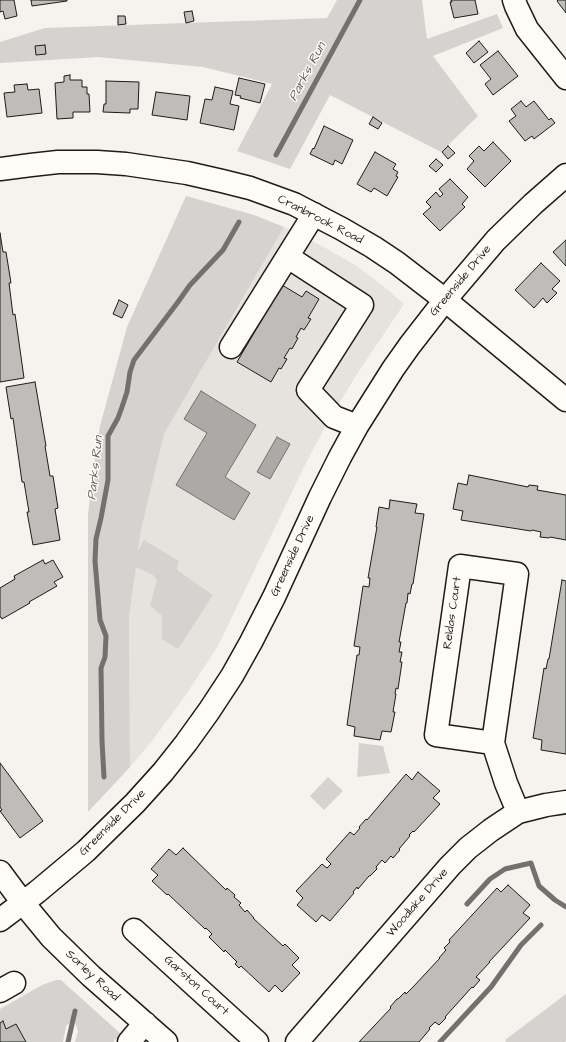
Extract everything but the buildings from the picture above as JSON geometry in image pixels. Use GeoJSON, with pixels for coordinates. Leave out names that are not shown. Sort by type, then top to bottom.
{"type":"FeatureCollection","features":[{"type":"Feature","properties":{"kind":"street"},"geometry":{"type":"LineString","coordinates":[[514,0],[527,29],[566,78]]}},
{"type":"Feature","properties":{"kind":"street","name":"Cranbrook Road"},"geometry":{"type":"LineString","coordinates":[[0,169],[75,162],[97,162],[154,167],[222,180],[250,188],[294,204],[373,247],[397,263],[445,300],[566,400]]}},
{"type":"Feature","properties":{"kind":"street","name":"Greenside Drive"},"geometry":{"type":"LineString","coordinates":[[0,920],[77,860],[164,772],[210,711],[232,676],[274,597],[340,457],[357,426],[402,357],[445,300],[496,240],[533,204],[566,175]]}},
{"type":"Feature","properties":{"kind":"street"},"geometry":{"type":"LineString","coordinates":[[231,347],[314,214]]}},
{"type":"Feature","properties":{"kind":"street"},"geometry":{"type":"LineString","coordinates":[[288,257],[362,304],[308,390],[334,417],[357,426]]}},
{"type":"Feature","properties":{"kind":"street","name":"Reldas Court"},"geometry":{"type":"LineString","coordinates":[[493,743],[436,735],[460,566],[517,574],[493,743],[506,783],[518,812]]}},
{"type":"Feature","properties":{"kind":"street","name":"Woodlake Drive"},"geometry":{"type":"LineString","coordinates":[[297,1042],[450,866],[468,848],[518,812],[566,802]]}},
{"type":"Feature","properties":{"kind":"street","name":"Sorley Road"},"geometry":{"type":"LineString","coordinates":[[0,872],[51,937],[91,976],[166,1042]]}},
{"type":"Feature","properties":{"kind":"street","name":"Garston Court"},"geometry":{"type":"LineString","coordinates":[[134,930],[257,1042]]}},
{"type":"Feature","properties":{"kind":"street"},"geometry":{"type":"LineString","coordinates":[[129,1042],[145,1023]]}},
{"type":"Feature","properties":{"kind":"shaded area"},"geometry":{"type":"Polygon","coordinates":[[[337,0],[422,0],[427,39],[497,14],[503,28],[433,56],[478,116],[441,152],[330,95],[290,169],[237,151],[272,84],[203,67],[98,57],[0,63],[0,42],[45,28],[327,18],[337,0]]]}},
{"type":"Feature","properties":{"kind":"shaded area"},"geometry":{"type":"Polygon","coordinates":[[[186,196],[254,215],[284,227],[164,434],[141,530],[138,551],[144,540],[179,561],[177,570],[213,595],[178,649],[162,639],[162,616],[150,605],[157,581],[153,575],[136,567],[129,617],[130,767],[88,812],[88,515],[100,426],[127,327],[186,196]]]}},
{"type":"Feature","properties":{"kind":"shaded area"},"geometry":{"type":"Polygon","coordinates":[[[284,227],[324,247],[357,266],[404,304],[357,374],[325,427],[304,467],[218,646],[185,696],[152,741],[130,767],[129,617],[141,530],[164,434],[284,227]]]}},
{"type":"Feature","properties":{"kind":"shaded area"},"geometry":{"type":"Polygon","coordinates":[[[201,391],[256,425],[225,477],[250,493],[234,520],[176,485],[207,433],[184,419],[201,391]]]}},
{"type":"Feature","properties":{"kind":"shaded area"},"geometry":{"type":"Polygon","coordinates":[[[277,437],[290,444],[270,479],[257,472],[277,437]]]}},
{"type":"Feature","properties":{"kind":"shaded area"},"geometry":{"type":"Polygon","coordinates":[[[359,743],[383,746],[390,773],[357,777],[359,743]]]}},
{"type":"Feature","properties":{"kind":"shaded area"},"geometry":{"type":"Polygon","coordinates":[[[328,777],[343,791],[324,810],[310,796],[328,777]]]}},
{"type":"Feature","properties":{"kind":"shaded area"},"geometry":{"type":"Polygon","coordinates":[[[56,980],[61,980],[121,1034],[113,1042],[75,1042],[78,1031],[74,1020],[66,1026],[63,1042],[26,1042],[16,1024],[6,1029],[3,1022],[0,1023],[0,1009],[42,985],[56,980]]]}},
{"type":"Feature","properties":{"kind":"shaded area"},"geometry":{"type":"Polygon","coordinates":[[[566,994],[565,1042],[506,1042],[505,1040],[566,994]]]}},
{"type":"Feature","properties":{"kind":"waterway","name":"Parks Run"},"geometry":{"type":"LineString","coordinates":[[276,155],[360,0]]}},
{"type":"Feature","properties":{"kind":"waterway","name":"Parks Run"},"geometry":{"type":"LineString","coordinates":[[104,777],[101,668],[105,657],[106,636],[100,620],[95,561],[96,539],[108,480],[108,436],[122,407],[134,360],[190,285],[223,250],[239,222]]}},
{"type":"Feature","properties":{"kind":"waterway"},"geometry":{"type":"LineString","coordinates":[[467,904],[490,879],[505,869],[531,863],[539,886],[555,900],[566,907]]}},
{"type":"Feature","properties":{"kind":"waterway"},"geometry":{"type":"LineString","coordinates":[[440,1042],[491,987],[521,945],[541,925]]}},
{"type":"Feature","properties":{"kind":"waterway","name":"Parks Run"},"geometry":{"type":"LineString","coordinates":[[68,1042],[75,1011]]}}]}
